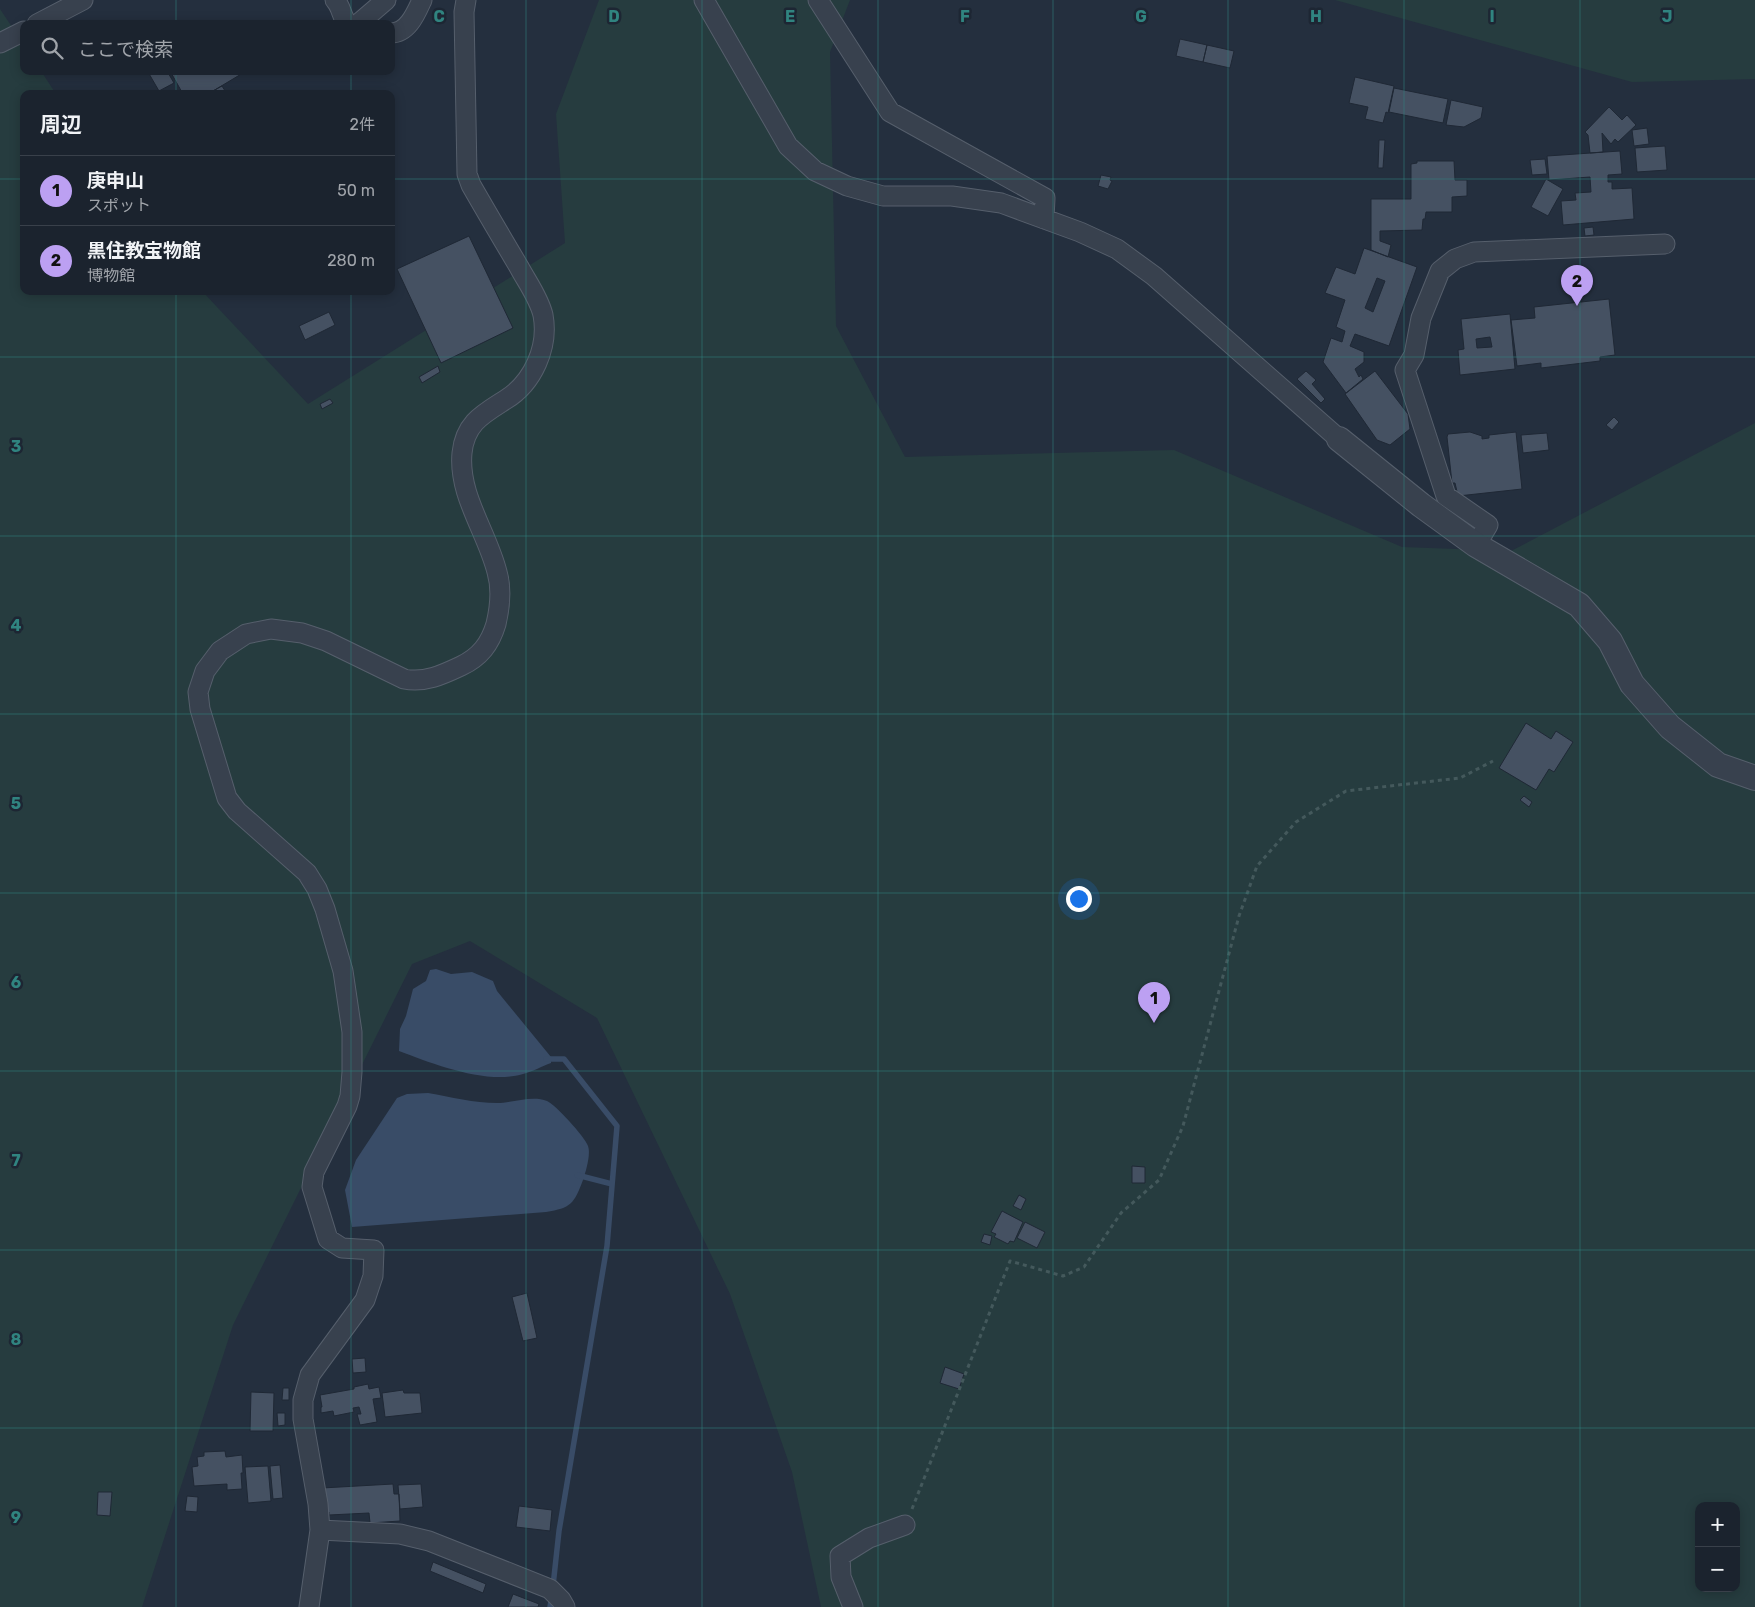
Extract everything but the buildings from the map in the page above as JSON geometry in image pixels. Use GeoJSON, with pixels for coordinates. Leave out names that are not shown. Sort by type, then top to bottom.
{"type":"FeatureCollection","features":[{"type":"Feature","properties":{"kind":"street"},"geometry":{"type":"LineString","coordinates":[[45,20],[83,0]]}},
{"type":"Feature","properties":{"kind":"street"},"geometry":{"type":"LineString","coordinates":[[335,0],[339,4],[343,20]]}},
{"type":"Feature","properties":{"kind":"street"},"geometry":{"type":"LineString","coordinates":[[363,20],[386,0]]}},
{"type":"Feature","properties":{"kind":"street"},"geometry":{"type":"LineString","coordinates":[[395,33],[408,25],[422,0]]}},
{"type":"Feature","properties":{"kind":"street"},"geometry":{"type":"LineString","coordinates":[[309,1607],[320,1530],[303,1400],[310,1375],[366,1300],[372,1276],[374,1250],[342,1248],[328,1239],[312,1188],[314,1172],[347,1106],[350,1096],[352,1072],[350,1023],[342,971],[325,909],[317,889],[308,873],[237,811],[227,798],[200,709],[198,692],[205,671],[220,651],[246,634],[271,629],[302,633],[326,642],[404,679],[415,682],[428,680],[473,660],[485,648],[493,635],[500,595],[497,572],[466,491],[462,452],[466,434],[477,418],[513,395],[532,374],[539,358],[542,343],[542,314],[534,293],[471,186],[467,174],[464,12],[466,0]]}},
{"type":"Feature","properties":{"kind":"street"},"geometry":{"type":"LineString","coordinates":[[704,0],[788,146],[815,171],[847,186],[883,196],[952,196],[1001,203],[1117,249],[1147,271],[1339,439],[1421,505],[1476,545],[1579,604],[1610,640],[1632,684],[1670,727],[1718,765],[1755,778]]}},
{"type":"Feature","properties":{"kind":"street"},"geometry":{"type":"LineString","coordinates":[[818,0],[890,112],[1045,198],[1044,219]]}},
{"type":"Feature","properties":{"kind":"street"},"geometry":{"type":"LineString","coordinates":[[0,43],[20,33]]}},
{"type":"Feature","properties":{"kind":"street"},"geometry":{"type":"LineString","coordinates":[[1476,545],[1488,525],[1446,496],[1405,370],[1414,356],[1421,318],[1440,271],[1455,259],[1474,252],[1665,244]]}},
{"type":"Feature","properties":{"kind":"street"},"geometry":{"type":"LineString","coordinates":[[853,1607],[841,1577],[840,1556],[869,1538],[905,1525]]}},
{"type":"Feature","properties":{"kind":"street"},"geometry":{"type":"LineString","coordinates":[[320,1530],[400,1534],[419,1539],[558,1597]]}},
{"type":"Feature","properties":{"kind":"path"},"geometry":{"type":"LineString","coordinates":[[905,1525],[1010,1261],[1062,1276],[1084,1267],[1121,1212],[1159,1180],[1183,1126],[1239,916],[1257,866],[1296,822],[1346,791],[1460,778],[1492,761]]}},
{"type":"Feature","properties":{"kind":"green space"},"geometry":{"type":"Polygon","coordinates":[[[599,0],[850,0],[830,52],[836,326],[905,457],[1174,450],[1402,547],[1511,551],[1755,423],[1755,1607],[821,1607],[792,1472],[730,1294],[597,1018],[470,941],[412,964],[233,1325],[142,1607],[0,1607],[0,9],[20,39],[20,75],[44,75],[53,90],[20,90],[20,295],[206,295],[308,404],[565,243],[556,114],[599,0]]]}},
{"type":"Feature","properties":{"kind":"green space"},"geometry":{"type":"Polygon","coordinates":[[[1335,0],[1755,0],[1755,79],[1632,82],[1335,0]]]}},
{"type":"Feature","properties":{"kind":"water"},"geometry":{"type":"Polygon","coordinates":[[[436,969],[451,974],[472,972],[493,981],[497,991],[551,1057],[551,1063],[523,1074],[509,1077],[493,1077],[460,1072],[399,1051],[400,1029],[406,1016],[413,989],[426,981],[430,970],[436,969]]]}},
{"type":"Feature","properties":{"kind":"water"},"geometry":{"type":"Polygon","coordinates":[[[428,1093],[488,1103],[541,1099],[551,1103],[576,1129],[588,1146],[587,1167],[574,1200],[561,1209],[546,1212],[352,1227],[345,1190],[356,1160],[397,1098],[407,1094],[428,1093]]]}},
{"type":"Feature","properties":{"kind":"waterway"},"geometry":{"type":"LineString","coordinates":[[546,1059],[564,1059],[617,1126],[607,1246],[559,1531],[553,1586]]}},
{"type":"Feature","properties":{"kind":"waterway"},"geometry":{"type":"LineString","coordinates":[[577,1175],[612,1184]]}},
{"type":"Feature","properties":{"kind":"waterway"},"geometry":{"type":"LineString","coordinates":[[550,1607],[552,1595]]}},
{"type":"Feature","properties":{"kind":"place","name":"黒住教宝物館"},"geometry":{"type":"Point","coordinates":[1577,306]}},
{"type":"Feature","properties":{"kind":"place","name":"庚申山"},"geometry":{"type":"Point","coordinates":[1154,1023]}}]}
